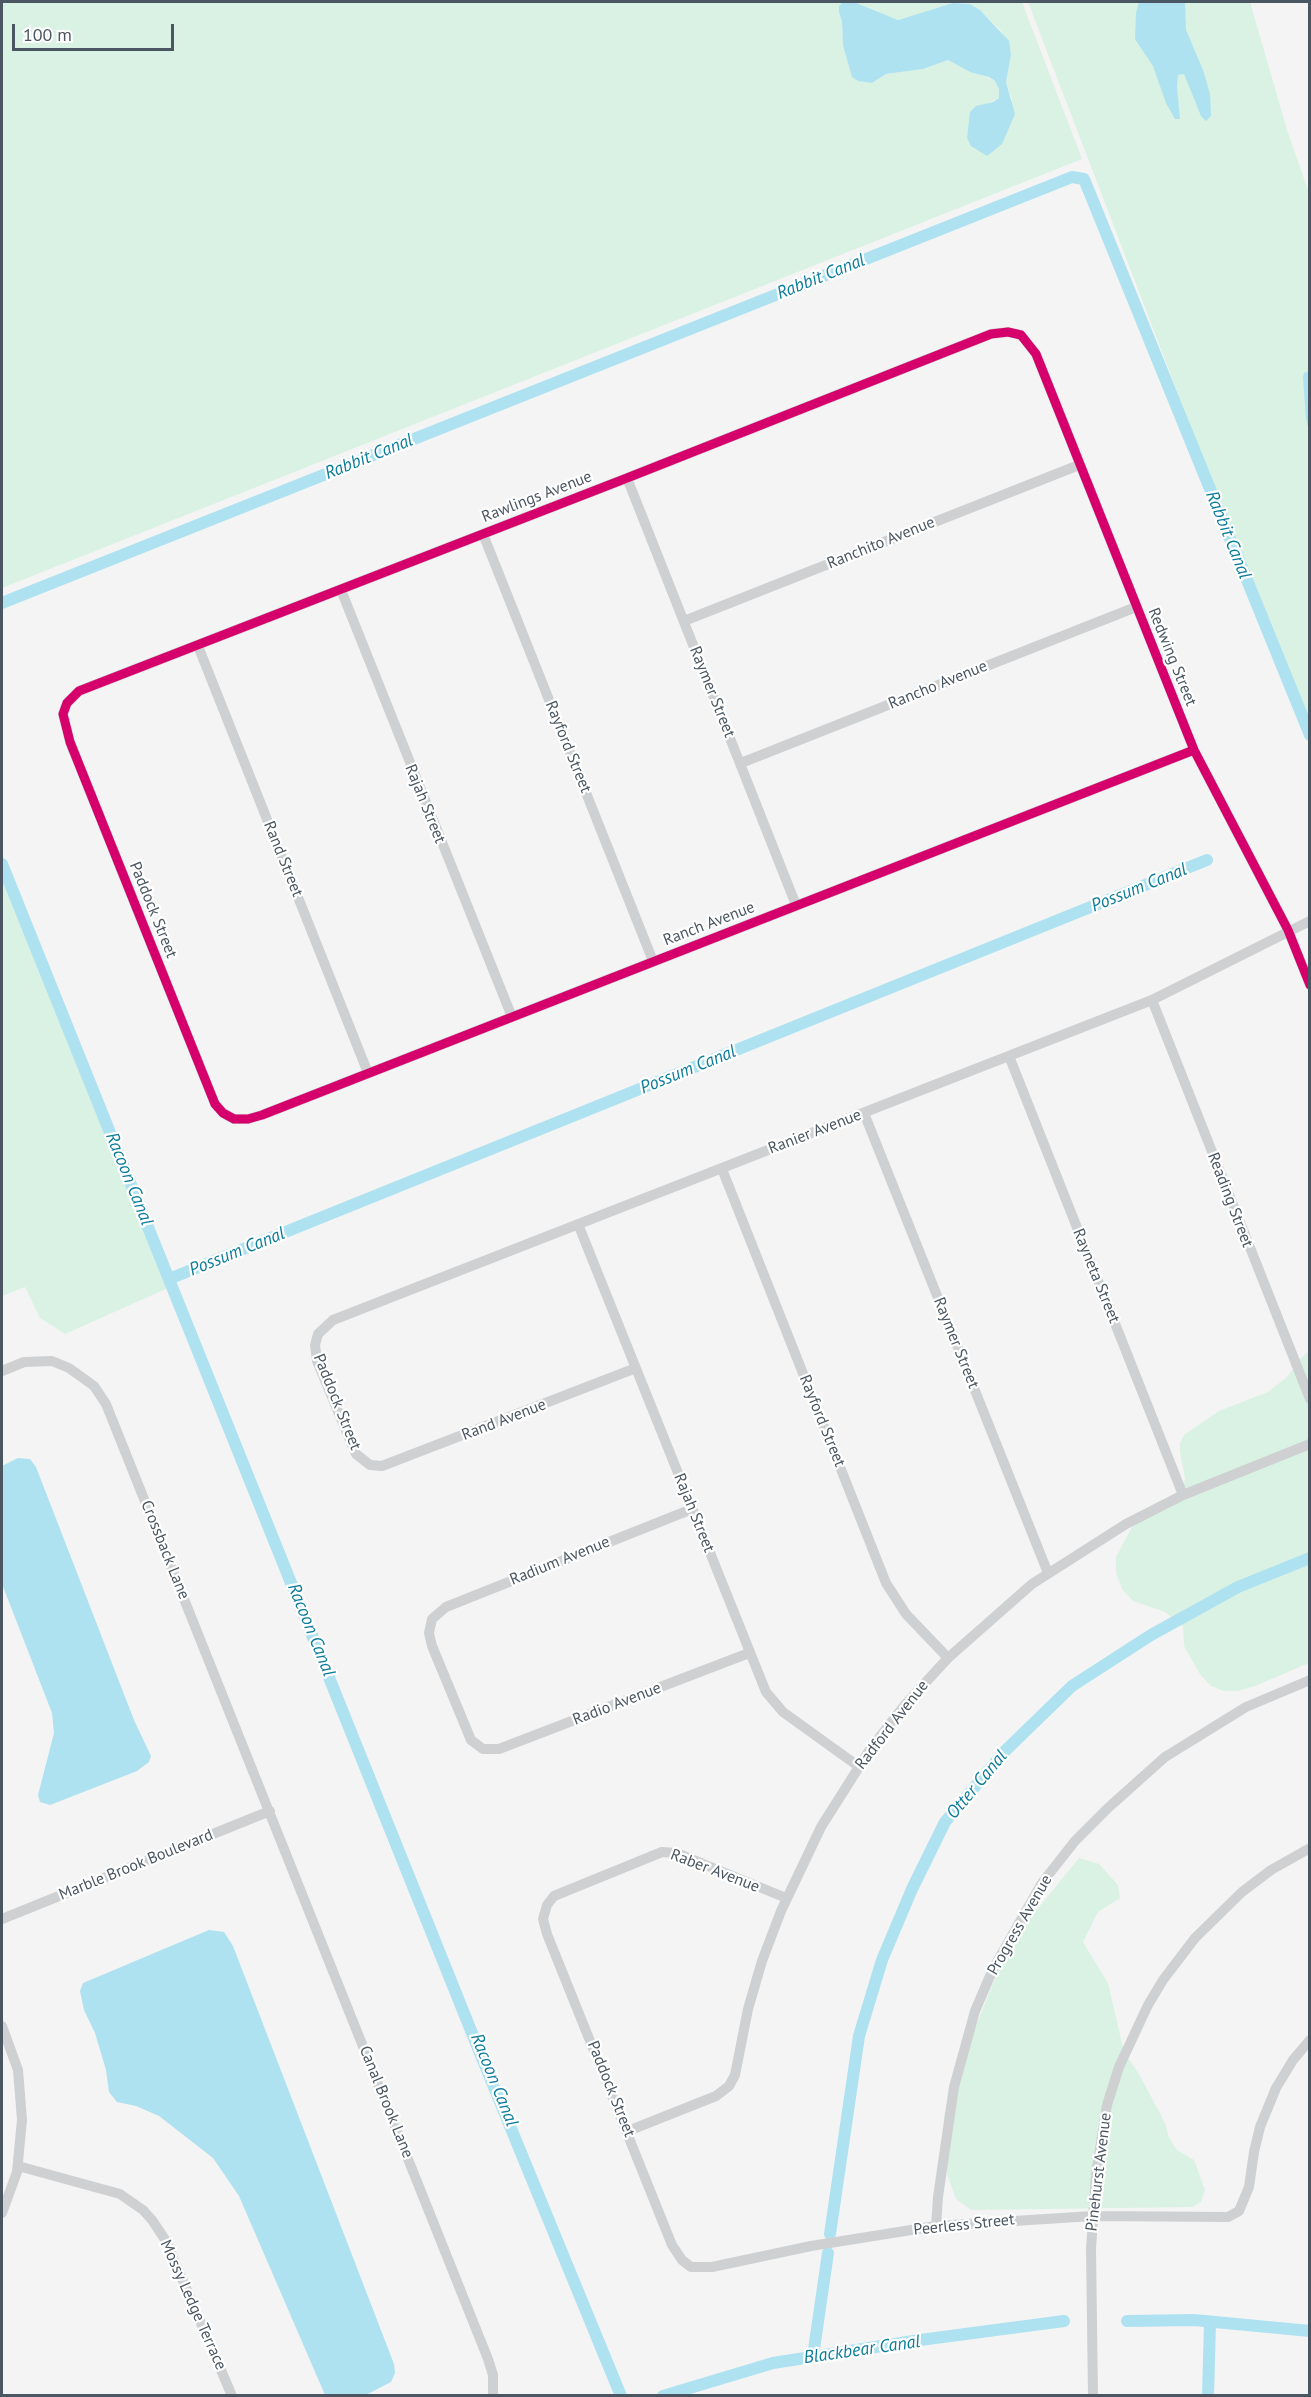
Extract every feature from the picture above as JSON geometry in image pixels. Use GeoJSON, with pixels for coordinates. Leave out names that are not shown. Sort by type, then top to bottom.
{"type":"FeatureCollection","features":[{"type":"Feature","properties":{"kind":"street","name":"Rawlings Avenue"},"geometry":{"type":"LineString","coordinates":[[67,703],[79,691],[991,334],[1008,332],[1021,335]]}},
{"type":"Feature","properties":{"kind":"street","name":"Redwing Street"},"geometry":{"type":"LineString","coordinates":[[1021,335],[1036,354],[1194,750],[1288,930],[1310,985]]}},
{"type":"Feature","properties":{"kind":"street","name":"Ranchito Avenue"},"geometry":{"type":"LineString","coordinates":[[684,621],[1079,465]]}},
{"type":"Feature","properties":{"kind":"street","name":"Raymer Street"},"geometry":{"type":"LineString","coordinates":[[627,478],[796,905]]}},
{"type":"Feature","properties":{"kind":"street","name":"Rayford Street"},"geometry":{"type":"LineString","coordinates":[[483,534],[653,961]]}},
{"type":"Feature","properties":{"kind":"street","name":"Rajah Street"},"geometry":{"type":"LineString","coordinates":[[341,590],[512,1017]]}},
{"type":"Feature","properties":{"kind":"street","name":"Rancho Avenue"},"geometry":{"type":"LineString","coordinates":[[741,763],[1136,607]]}},
{"type":"Feature","properties":{"kind":"street","name":"Rand Street"},"geometry":{"type":"LineString","coordinates":[[198,646],[368,1072]]}},
{"type":"Feature","properties":{"kind":"street","name":"Paddock Street"},"geometry":{"type":"LineString","coordinates":[[67,703],[63,714],[70,742],[215,1104],[223,1113],[234,1119]]}},
{"type":"Feature","properties":{"kind":"street","name":"Ranch Avenue"},"geometry":{"type":"LineString","coordinates":[[234,1119],[248,1119],[262,1115],[1194,750]]}},
{"type":"Feature","properties":{"kind":"street","name":"Ranier Avenue"},"geometry":{"type":"LineString","coordinates":[[318,1334],[333,1320],[1152,1000],[1310,921]]}},
{"type":"Feature","properties":{"kind":"street","name":"Reading Street"},"geometry":{"type":"LineString","coordinates":[[1152,1000],[1310,1399]]}},
{"type":"Feature","properties":{"kind":"street","name":"Rayneta Street"},"geometry":{"type":"LineString","coordinates":[[1009,1056],[1183,1495]]}},
{"type":"Feature","properties":{"kind":"street","name":"Raymer Street"},"geometry":{"type":"LineString","coordinates":[[864,1113],[1048,1573]]}},
{"type":"Feature","properties":{"kind":"street","name":"Rayford Street"},"geometry":{"type":"LineString","coordinates":[[722,1169],[886,1583],[906,1614],[948,1658]]}},
{"type":"Feature","properties":{"kind":"street","name":"Rajah Street"},"geometry":{"type":"LineString","coordinates":[[578,1224],[766,1692],[783,1712],[858,1766]]}},
{"type":"Feature","properties":{"kind":"street","name":"Paddock Street"},"geometry":{"type":"LineString","coordinates":[[318,1334],[315,1346],[317,1361],[356,1454],[370,1465]]}},
{"type":"Feature","properties":{"kind":"street","name":"Crossback Lane"},"geometry":{"type":"LineString","coordinates":[[2,1371],[24,1362],[52,1361],[69,1368],[94,1386],[106,1404],[270,1811]]}},
{"type":"Feature","properties":{"kind":"street","name":"Rand Avenue"},"geometry":{"type":"LineString","coordinates":[[370,1465],[382,1466],[393,1463],[636,1368]]}},
{"type":"Feature","properties":{"kind":"street","name":"Radford Avenue"},"geometry":{"type":"LineString","coordinates":[[628,2131],[716,2096],[729,2086],[735,2075],[746,2018],[762,1961],[786,1898],[821,1827],[858,1766],[904,1706],[948,1658],[1010,1602],[1048,1573],[1126,1524],[1183,1495],[1310,1444]]}},
{"type":"Feature","properties":{"kind":"street","name":"Radium Avenue"},"geometry":{"type":"LineString","coordinates":[[483,1749],[471,1740],[465,1729],[432,1646],[429,1633],[432,1619],[456,1602],[692,1509]]}},
{"type":"Feature","properties":{"kind":"street","name":"Radio Avenue"},"geometry":{"type":"LineString","coordinates":[[483,1749],[499,1749],[519,1742],[749,1653]]}},
{"type":"Feature","properties":{"kind":"street","name":"Progress Avenue"},"geometry":{"type":"LineString","coordinates":[[936,2226],[954,2087],[975,2011],[993,1970],[1042,1883],[1076,1841],[1108,1808],[1165,1757],[1246,1707],[1310,1680]]}},
{"type":"Feature","properties":{"kind":"street","name":"Marble Brook Boulevard"},"geometry":{"type":"LineString","coordinates":[[2,1919],[270,1811]]}},
{"type":"Feature","properties":{"kind":"street","name":"Canal Brook Lane"},"geometry":{"type":"LineString","coordinates":[[270,1811],[489,2359],[493,2375],[493,2396]]}},
{"type":"Feature","properties":{"kind":"street","name":"Pinehurst Avenue"},"geometry":{"type":"LineString","coordinates":[[1093,2396],[1091,2261],[1093,2216],[1101,2140],[1113,2085],[1136,2029],[1153,1997],[1183,1953],[1226,1907],[1271,1870],[1310,1848]]}},
{"type":"Feature","properties":{"kind":"street","name":"Raber Avenue"},"geometry":{"type":"LineString","coordinates":[[548,1905],[554,1896],[662,1852],[677,1853],[786,1898]]}},
{"type":"Feature","properties":{"kind":"street","name":"Paddock Street"},"geometry":{"type":"LineString","coordinates":[[548,1905],[543,1919],[547,1934],[672,2245],[682,2260],[691,2266]]}},
{"type":"Feature","properties":{"kind":"street"},"geometry":{"type":"LineString","coordinates":[[2,2026],[20,2079],[22,2120],[18,2166],[2,2213]]}},
{"type":"Feature","properties":{"kind":"street","name":"Peerless Street"},"geometry":{"type":"LineString","coordinates":[[691,2266],[712,2268],[811,2246],[936,2226],[1093,2216],[1228,2217],[1239,2211],[1249,2187],[1254,2152],[1269,2104],[1293,2060],[1310,2040]]}},
{"type":"Feature","properties":{"kind":"street","name":"Mossy Ledge Terrace"},"geometry":{"type":"LineString","coordinates":[[18,2166],[120,2194],[143,2210],[166,2241],[232,2396]]}},
{"type":"Feature","properties":{"kind":"green space"},"geometry":{"type":"Polygon","coordinates":[[[2,2],[843,2],[839,6],[839,12],[842,22],[843,46],[852,77],[872,83],[886,74],[923,69],[948,60],[970,72],[995,81],[999,89],[999,98],[971,112],[967,138],[987,156],[1012,99],[1006,82],[1011,55],[1001,31],[980,10],[970,4],[953,3],[898,20],[854,2],[1022,2],[1082,159],[2,588],[2,2]]]}},
{"type":"Feature","properties":{"kind":"green space"},"geometry":{"type":"Polygon","coordinates":[[[1028,2],[1250,2],[1287,130],[1309,193],[1309,736],[1028,2]]]}},
{"type":"Feature","properties":{"kind":"green space"},"geometry":{"type":"Polygon","coordinates":[[[2,863],[168,1288],[65,1334],[40,1318],[25,1287],[2,1296],[2,863]]]}},
{"type":"Feature","properties":{"kind":"green space"},"geometry":{"type":"Polygon","coordinates":[[[1309,1351],[1309,1663],[1255,1686],[1238,1691],[1224,1691],[1211,1686],[1200,1674],[1184,1646],[1183,1627],[1179,1623],[1165,1612],[1133,1601],[1122,1589],[1116,1573],[1116,1557],[1132,1527],[1146,1517],[1169,1508],[1183,1495],[1185,1478],[1180,1443],[1184,1435],[1219,1411],[1268,1392],[1287,1377],[1309,1351]]]}},
{"type":"Feature","properties":{"kind":"green space"},"geometry":{"type":"Polygon","coordinates":[[[1079,1858],[1099,1864],[1118,1885],[1120,1898],[1098,1912],[1083,1942],[1108,1983],[1124,2052],[1139,2074],[1165,2123],[1169,2138],[1177,2150],[1194,2160],[1205,2190],[1201,2202],[1192,2207],[971,2210],[956,2199],[947,2174],[944,2117],[950,2090],[1009,1944],[1079,1858]]]}},
{"type":"Feature","properties":{"kind":"water"},"geometry":{"type":"Polygon","coordinates":[[[843,2],[854,2],[898,20],[953,3],[970,4],[980,10],[1009,41],[1011,55],[1006,82],[1015,114],[1002,144],[987,156],[971,146],[967,138],[970,112],[976,106],[993,102],[999,98],[999,89],[995,81],[989,77],[970,72],[948,60],[923,69],[886,74],[872,83],[858,81],[852,77],[843,46],[839,6],[843,2]]]}},
{"type":"Feature","properties":{"kind":"water"},"geometry":{"type":"Polygon","coordinates":[[[1139,2],[1185,2],[1186,30],[1203,70],[1210,94],[1211,116],[1206,121],[1201,116],[1184,74],[1178,75],[1180,119],[1175,119],[1166,103],[1153,66],[1135,39],[1136,13],[1139,2]]]}},
{"type":"Feature","properties":{"kind":"water"},"geometry":{"type":"Polygon","coordinates":[[[1310,371],[1309,431],[1303,377],[1304,373],[1310,371]]]}},
{"type":"Feature","properties":{"kind":"water"},"geometry":{"type":"Polygon","coordinates":[[[18,1458],[30,1459],[36,1467],[134,1720],[151,1756],[149,1762],[137,1771],[50,1805],[40,1802],[38,1795],[54,1733],[52,1713],[2,1584],[2,1466],[18,1458]]]}},
{"type":"Feature","properties":{"kind":"water"},"geometry":{"type":"Polygon","coordinates":[[[209,1930],[224,1932],[233,1946],[394,2364],[395,2373],[391,2382],[366,2395],[325,2395],[239,2196],[213,2158],[159,2116],[136,2106],[117,2102],[109,2092],[106,2070],[95,2033],[84,2010],[80,1991],[83,1983],[209,1930]]]}},
{"type":"Feature","properties":{"kind":"waterway","name":"Rabbit Canal"},"geometry":{"type":"LineString","coordinates":[[2,603],[1072,177],[1084,179],[1310,735]]}},
{"type":"Feature","properties":{"kind":"waterway","name":"Possum Canal"},"geometry":{"type":"LineString","coordinates":[[169,1279],[1207,860]]}},
{"type":"Feature","properties":{"kind":"waterway","name":"Racoon Canal"},"geometry":{"type":"LineString","coordinates":[[2,864],[480,2053],[621,2396]]}},
{"type":"Feature","properties":{"kind":"waterway","name":"Otter Canal"},"geometry":{"type":"LineString","coordinates":[[830,2234],[859,2036],[882,1960],[912,1889],[945,1822],[1005,1751],[1072,1686],[1151,1635],[1238,1587],[1310,1558]]}},
{"type":"Feature","properties":{"kind":"waterway","name":"Otter Canal"},"geometry":{"type":"LineString","coordinates":[[813,2356],[828,2253]]}},
{"type":"Feature","properties":{"kind":"waterway","name":"Blackbear Canal"},"geometry":{"type":"LineString","coordinates":[[1127,2321],[1194,2320],[1310,2331]]}},
{"type":"Feature","properties":{"kind":"waterway","name":"Blackbear Canal"},"geometry":{"type":"LineString","coordinates":[[663,2396],[773,2363],[1064,2321]]}},
{"type":"Feature","properties":{"kind":"waterway"},"geometry":{"type":"LineString","coordinates":[[1208,2396],[1210,2322]]}},
{"type":"Feature","properties":{"kind":"cycle path"},"geometry":{"type":"LineString","coordinates":[[1194,750],[262,1115],[248,1119],[234,1119],[223,1113],[215,1104],[70,742],[63,714],[67,703],[79,691],[991,334],[1008,332],[1021,335],[1036,354],[1194,750],[1288,930],[1310,985]]}}]}
